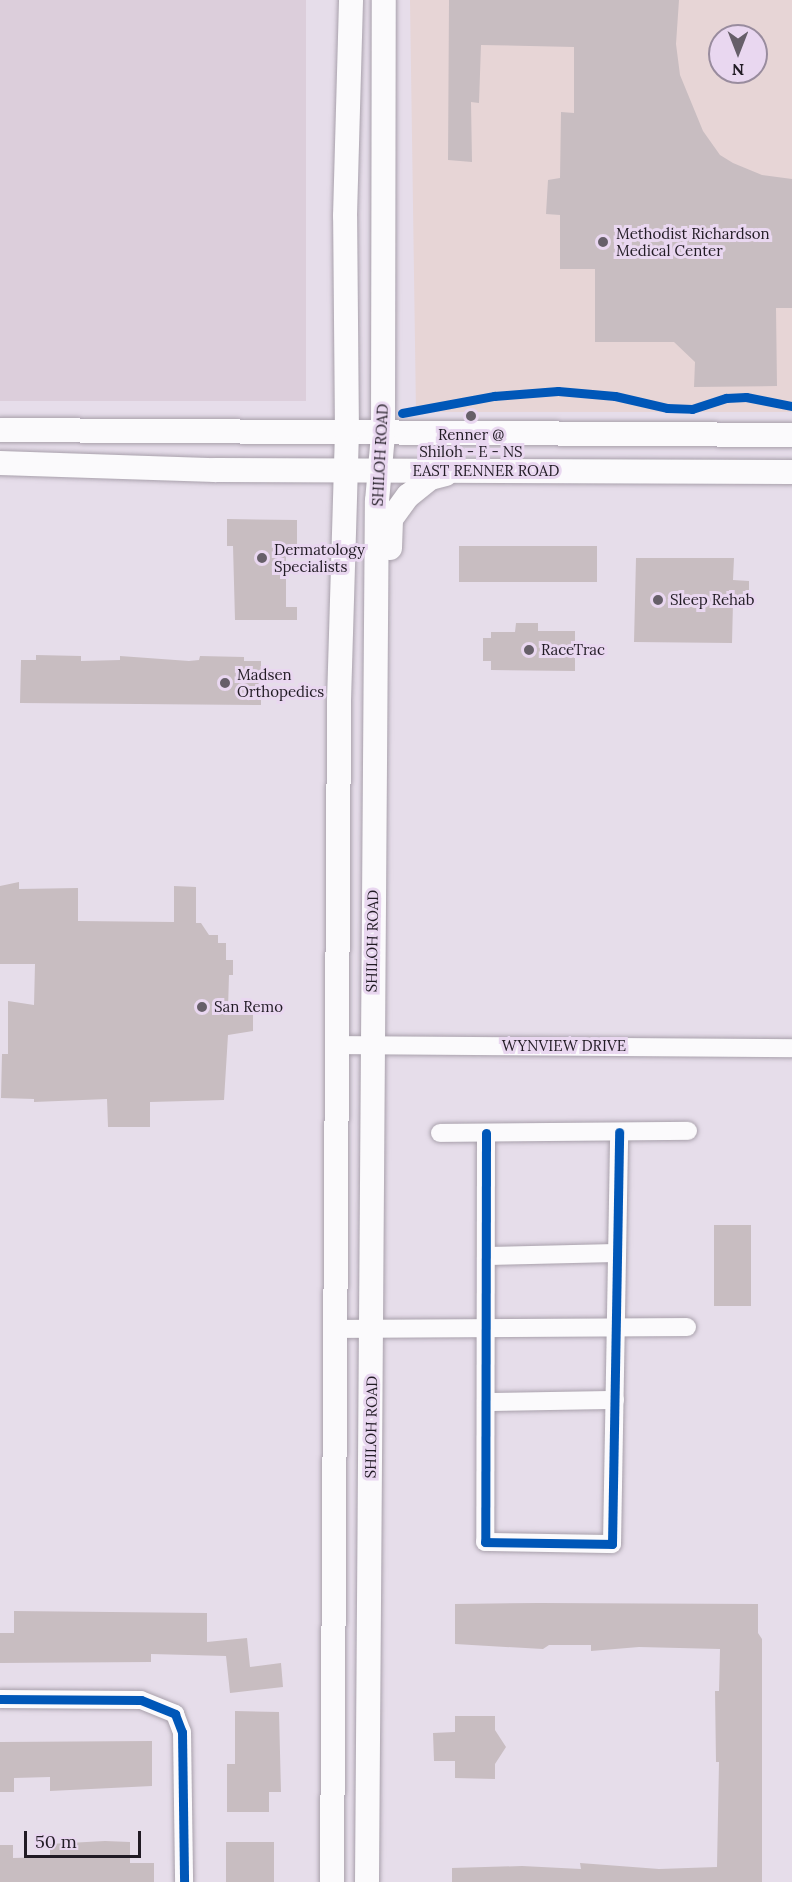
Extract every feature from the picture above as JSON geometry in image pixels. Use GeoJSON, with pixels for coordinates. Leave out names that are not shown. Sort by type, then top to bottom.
{"type":"FeatureCollection","features":[{"type":"Feature","properties":{"kind":"main road"},"geometry":{"type":"LineString","coordinates":[[333,1882],[338,762],[343,471],[346,434],[347,180],[351,0]]}},
{"type":"Feature","properties":{"kind":"main road","name":"SHILOH ROAD"},"geometry":{"type":"LineString","coordinates":[[367,1882],[372,1329],[371,1045],[375,679],[380,471],[383,435],[384,0]]}},
{"type":"Feature","properties":{"kind":"main road"},"geometry":{"type":"LineString","coordinates":[[347,180],[382,180]]}},
{"type":"Feature","properties":{"kind":"main road"},"geometry":{"type":"LineString","coordinates":[[0,430],[383,435],[792,435]]}},
{"type":"Feature","properties":{"kind":"main road"},"geometry":{"type":"LineString","coordinates":[[654,472],[677,452],[683,435]]}},
{"type":"Feature","properties":{"kind":"main road"},"geometry":{"type":"LineString","coordinates":[[763,472],[770,450],[792,440]]}},
{"type":"Feature","properties":{"kind":"main road","name":"EAST RENNER ROAD"},"geometry":{"type":"LineString","coordinates":[[0,463],[343,471],[792,472]]}},
{"type":"Feature","properties":{"kind":"main road"},"geometry":{"type":"LineString","coordinates":[[375,679],[387,662],[391,519],[408,496],[430,478],[457,471]]}},
{"type":"Feature","properties":{"kind":"main road"},"geometry":{"type":"LineString","coordinates":[[338,762],[374,762]]}},
{"type":"Feature","properties":{"kind":"main road"},"geometry":{"type":"LineString","coordinates":[[334,1586],[368,1587]]}},
{"type":"Feature","properties":{"kind":"street","name":"WYNVIEW DRIVE"},"geometry":{"type":"LineString","coordinates":[[337,1045],[792,1048]]}},
{"type":"Feature","properties":{"kind":"street"},"geometry":{"type":"LineString","coordinates":[[440,1133],[688,1131]]}},
{"type":"Feature","properties":{"kind":"street"},"geometry":{"type":"LineString","coordinates":[[486,1133],[485,1542],[612,1544],[618,1132]]}},
{"type":"Feature","properties":{"kind":"street"},"geometry":{"type":"LineString","coordinates":[[487,1256],[617,1253]]}},
{"type":"Feature","properties":{"kind":"street"},"geometry":{"type":"LineString","coordinates":[[335,1329],[687,1327]]}},
{"type":"Feature","properties":{"kind":"street"},"geometry":{"type":"LineString","coordinates":[[486,1402],[615,1400]]}},
{"type":"Feature","properties":{"kind":"street"},"geometry":{"type":"LineString","coordinates":[[0,1700],[141,1700],[175,1714],[182,1732],[184,1882]]}},
{"type":"Feature","properties":{"kind":"shaded area"},"geometry":{"type":"Polygon","coordinates":[[[0,0],[306,0],[306,401],[0,401],[0,0]]]}},
{"type":"Feature","properties":{"kind":"shaded area","name":"Methodist Richardson Medical Center"},"geometry":{"type":"Polygon","coordinates":[[[410,0],[792,0],[792,412],[416,412],[410,0]]]}},
{"type":"Feature","properties":{"kind":"building"},"geometry":{"type":"Polygon","coordinates":[[[449,0],[679,0],[676,44],[680,75],[703,131],[720,155],[733,163],[762,175],[792,179],[792,308],[776,308],[777,386],[694,387],[695,362],[674,342],[595,342],[595,269],[560,269],[560,215],[546,214],[548,180],[560,178],[561,112],[574,113],[574,47],[481,45],[479,103],[471,102],[472,162],[448,160],[449,0]]]}},
{"type":"Feature","properties":{"kind":"building","name":"Dermatology Specialists"},"geometry":{"type":"Polygon","coordinates":[[[227,519],[297,520],[297,547],[286,547],[286,607],[297,607],[297,620],[235,620],[233,546],[227,546],[227,519]]]}},
{"type":"Feature","properties":{"kind":"building"},"geometry":{"type":"Polygon","coordinates":[[[459,546],[597,546],[597,582],[459,582],[459,546]]]}},
{"type":"Feature","properties":{"kind":"building"},"geometry":{"type":"Polygon","coordinates":[[[636,558],[734,558],[733,580],[749,581],[749,603],[733,603],[732,643],[634,642],[636,558]]]}},
{"type":"Feature","properties":{"kind":"building","name":"RaceTrac"},"geometry":{"type":"Polygon","coordinates":[[[516,623],[538,623],[538,631],[575,631],[575,671],[491,670],[491,661],[483,661],[483,638],[491,638],[491,632],[515,632],[516,623]]]}},
{"type":"Feature","properties":{"kind":"building"},"geometry":{"type":"Polygon","coordinates":[[[36,655],[81,656],[81,661],[120,660],[120,656],[189,661],[199,660],[200,656],[244,657],[244,661],[261,661],[261,705],[20,703],[21,660],[36,660],[36,655]]]}},
{"type":"Feature","properties":{"kind":"building","name":"San Remo"},"geometry":{"type":"Polygon","coordinates":[[[19,882],[19,889],[78,888],[78,921],[174,922],[174,886],[196,887],[196,923],[201,923],[209,935],[218,935],[218,943],[226,943],[226,960],[233,960],[233,975],[229,975],[228,1009],[253,1009],[253,1031],[228,1035],[224,1100],[150,1102],[150,1127],[108,1127],[107,1099],[34,1102],[34,1099],[1,1098],[2,1054],[8,1054],[8,1001],[34,1005],[35,964],[0,964],[0,886],[19,882]]]}},
{"type":"Feature","properties":{"kind":"building"},"geometry":{"type":"Polygon","coordinates":[[[714,1225],[751,1225],[751,1306],[714,1306],[714,1225]]]}},
{"type":"Feature","properties":{"kind":"building"},"geometry":{"type":"Polygon","coordinates":[[[455,1604],[758,1604],[758,1633],[762,1639],[762,1882],[452,1882],[452,1868],[522,1866],[581,1869],[580,1863],[659,1869],[717,1867],[719,1762],[716,1762],[715,1691],[719,1691],[720,1649],[639,1647],[591,1651],[591,1645],[549,1645],[543,1649],[455,1644],[455,1604]]]}},
{"type":"Feature","properties":{"kind":"building"},"geometry":{"type":"Polygon","coordinates":[[[14,1611],[207,1613],[207,1642],[247,1638],[250,1667],[281,1663],[283,1687],[230,1693],[226,1656],[151,1654],[151,1662],[0,1663],[0,1633],[14,1633],[14,1611]]]}},
{"type":"Feature","properties":{"kind":"building"},"geometry":{"type":"Polygon","coordinates":[[[235,1711],[279,1712],[281,1792],[269,1792],[269,1812],[227,1812],[227,1764],[235,1764],[235,1711]]]}},
{"type":"Feature","properties":{"kind":"building"},"geometry":{"type":"Polygon","coordinates":[[[455,1716],[495,1716],[495,1730],[506,1747],[495,1764],[495,1779],[455,1778],[455,1761],[434,1761],[433,1733],[455,1732],[455,1716]]]}},
{"type":"Feature","properties":{"kind":"building"},"geometry":{"type":"Polygon","coordinates":[[[152,1741],[152,1786],[50,1791],[50,1777],[14,1778],[14,1792],[0,1792],[0,1742],[152,1741]]]}},
{"type":"Feature","properties":{"kind":"building"},"geometry":{"type":"Polygon","coordinates":[[[130,1842],[130,1863],[154,1863],[154,1882],[0,1882],[0,1845],[13,1845],[13,1858],[50,1857],[50,1844],[130,1842]]]}},
{"type":"Feature","properties":{"kind":"building"},"geometry":{"type":"Polygon","coordinates":[[[226,1842],[274,1842],[274,1882],[226,1882],[226,1842]]]}},
{"type":"Feature","properties":{"kind":"cycle path"},"geometry":{"type":"LineString","coordinates":[[402,413],[494,396],[558,391],[615,396],[667,408],[692,409],[726,398],[746,397],[792,406]]}},
{"type":"Feature","properties":{"kind":"cycle path"},"geometry":{"type":"LineString","coordinates":[[486,1133],[485,1542],[612,1544],[619,1132]]}},
{"type":"Feature","properties":{"kind":"cycle path"},"geometry":{"type":"LineString","coordinates":[[0,1699],[141,1700],[175,1714],[182,1732],[184,1882]]}},
{"type":"Feature","properties":{"kind":"place","name":"Methodist Richardson Medical Center"},"geometry":{"type":"Point","coordinates":[603,242]}},
{"type":"Feature","properties":{"kind":"place","name":"Renner @ Shiloh - E - NS"},"geometry":{"type":"Point","coordinates":[471,416]}},
{"type":"Feature","properties":{"kind":"place","name":"Dermatology Specialists"},"geometry":{"type":"Point","coordinates":[262,558]}},
{"type":"Feature","properties":{"kind":"place","name":"Sleep Rehab"},"geometry":{"type":"Point","coordinates":[658,600]}},
{"type":"Feature","properties":{"kind":"place","name":"RaceTrac"},"geometry":{"type":"Point","coordinates":[529,650]}},
{"type":"Feature","properties":{"kind":"place","name":"Madsen Orthopedics"},"geometry":{"type":"Point","coordinates":[225,683]}},
{"type":"Feature","properties":{"kind":"place","name":"San Remo"},"geometry":{"type":"Point","coordinates":[202,1007]}}]}
